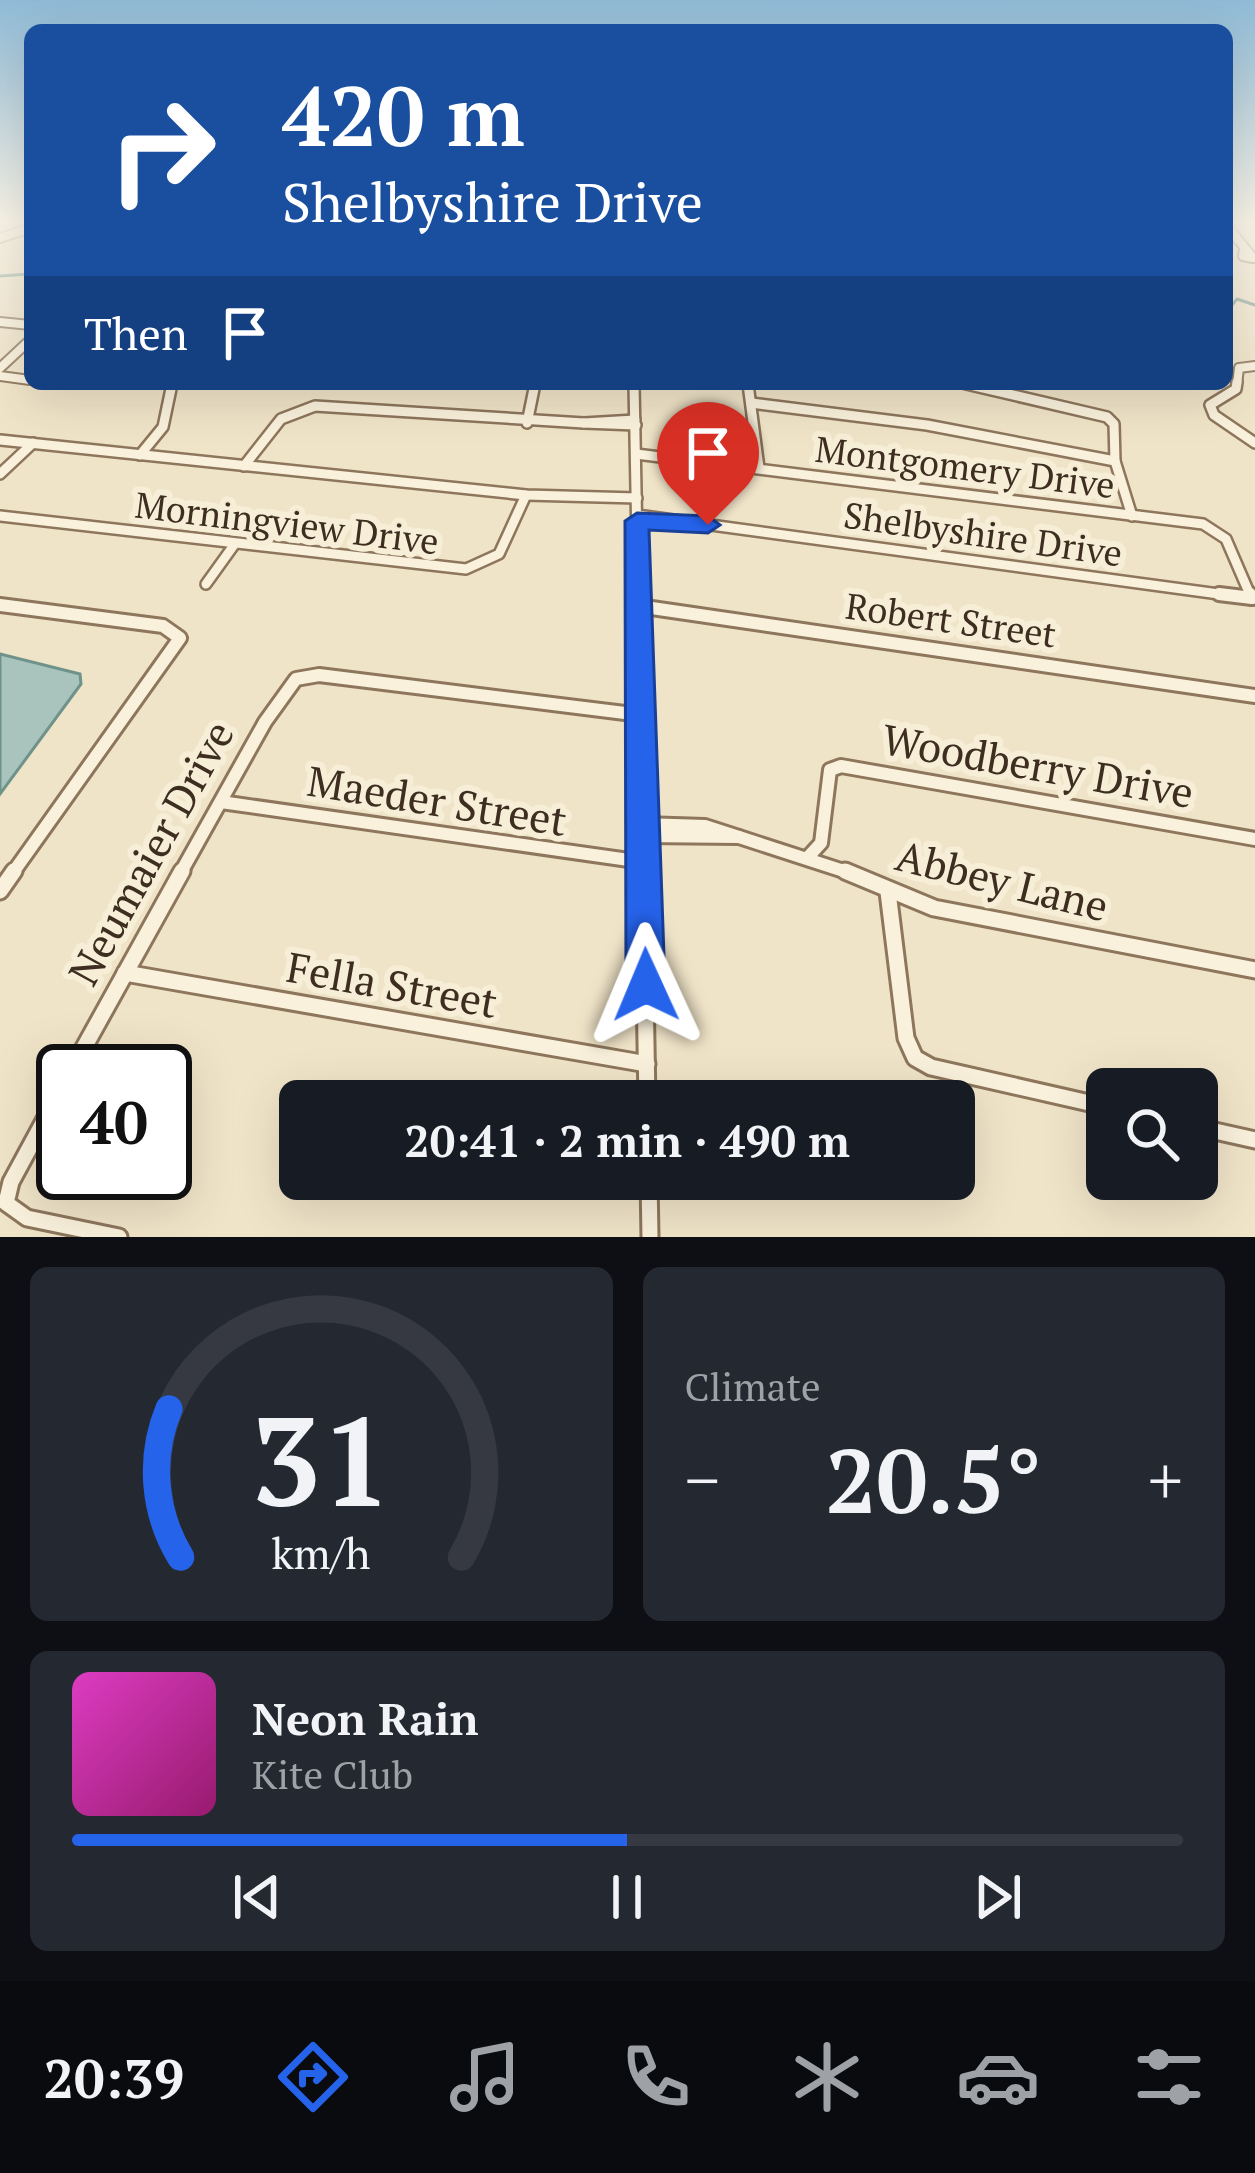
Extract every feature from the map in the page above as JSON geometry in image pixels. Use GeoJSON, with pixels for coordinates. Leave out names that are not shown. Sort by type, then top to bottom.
{"type":"FeatureCollection","features":[{"type":"Feature","properties":{"kind":"street"},"geometry":{"type":"LineString","coordinates":[[0,372],[24,346]]}},
{"type":"Feature","properties":{"kind":"street"},"geometry":{"type":"LineString","coordinates":[[1255,366],[1239,368],[1236,389],[1210,405],[1214,415],[1255,443]]}},
{"type":"Feature","properties":{"kind":"street"},"geometry":{"type":"LineString","coordinates":[[140,455],[165,424],[171,390]]}},
{"type":"Feature","properties":{"kind":"street"},"geometry":{"type":"LineString","coordinates":[[527,423],[534,390]]}},
{"type":"Feature","properties":{"kind":"street"},"geometry":{"type":"LineString","coordinates":[[634,390],[647,1080]]}},
{"type":"Feature","properties":{"kind":"street"},"geometry":{"type":"LineString","coordinates":[[749,390],[759,468]]}},
{"type":"Feature","properties":{"kind":"street"},"geometry":{"type":"LineString","coordinates":[[992,390],[1107,417],[1114,424],[1115,461],[1132,516]]}},
{"type":"Feature","properties":{"kind":"street"},"geometry":{"type":"LineString","coordinates":[[751,403],[908,422],[1115,461]]}},
{"type":"Feature","properties":{"kind":"street"},"geometry":{"type":"LineString","coordinates":[[244,466],[281,419],[307,407],[527,423],[635,422]]}},
{"type":"Feature","properties":{"kind":"street"},"geometry":{"type":"LineString","coordinates":[[0,440],[526,495],[637,495]]}},
{"type":"Feature","properties":{"kind":"street"},"geometry":{"type":"LineString","coordinates":[[0,474],[33,443]]}},
{"type":"Feature","properties":{"kind":"street","name":"Montgomery Drive"},"geometry":{"type":"LineString","coordinates":[[636,454],[1216,529],[1250,580]]}},
{"type":"Feature","properties":{"kind":"street","name":"Morningview Drive"},"geometry":{"type":"LineString","coordinates":[[0,516],[472,568],[499,554],[526,495]]}},
{"type":"Feature","properties":{"kind":"street","name":"Shelbyshire Drive"},"geometry":{"type":"LineString","coordinates":[[637,518],[1252,598],[1250,580]]}},
{"type":"Feature","properties":{"kind":"street"},"geometry":{"type":"LineString","coordinates":[[206,584],[233,545]]}},
{"type":"Feature","properties":{"kind":"street"},"geometry":{"type":"LineString","coordinates":[[0,605],[164,626],[179,632],[176,645],[0,891]]}},
{"type":"Feature","properties":{"kind":"street","name":"Robert Street"},"geometry":{"type":"LineString","coordinates":[[638,606],[1255,696]]}},
{"type":"Feature","properties":{"kind":"street","name":"Neumaier Drive"},"geometry":{"type":"LineString","coordinates":[[86,1044],[280,697],[300,677],[320,675],[641,715]]}},
{"type":"Feature","properties":{"kind":"street","name":"Woodberry Drive"},"geometry":{"type":"LineString","coordinates":[[809,856],[821,843],[828,777],[837,766],[1255,839]]}},
{"type":"Feature","properties":{"kind":"street","name":"Maeder Street"},"geometry":{"type":"LineString","coordinates":[[221,802],[643,862]]}},
{"type":"Feature","properties":{"kind":"street","name":"Abbey Lane"},"geometry":{"type":"LineString","coordinates":[[643,830],[739,837],[809,856],[888,892],[966,915],[1255,970]]}},
{"type":"Feature","properties":{"kind":"street"},"geometry":{"type":"LineString","coordinates":[[888,892],[906,1038],[915,1058],[931,1067],[1086,1102]]}},
{"type":"Feature","properties":{"kind":"street","name":"Fella Street"},"geometry":{"type":"LineString","coordinates":[[125,974],[647,1064]]}},
{"type":"Feature","properties":{"kind":"street"},"geometry":{"type":"LineString","coordinates":[[1218,1132],[1255,1140]]}},
{"type":"Feature","properties":{"kind":"street"},"geometry":{"type":"LineString","coordinates":[[36,1136],[11,1182],[6,1203],[27,1218],[118,1237]]}},
{"type":"Feature","properties":{"kind":"street"},"geometry":{"type":"LineString","coordinates":[[649,1200],[650,1237]]}},
{"type":"Feature","properties":{"kind":"water"},"geometry":{"type":"Polygon","coordinates":[[[0,654],[80,674],[81,684],[0,794],[0,654]]]}},
{"type":"Feature","properties":{"kind":"waterway"},"geometry":{"type":"LineString","coordinates":[[1233,304],[1237,299],[1255,305]]}},
{"type":"Feature","properties":{"kind":"route"},"geometry":{"type":"LineString","coordinates":[[646,985],[637,521],[708,525]]}}]}
